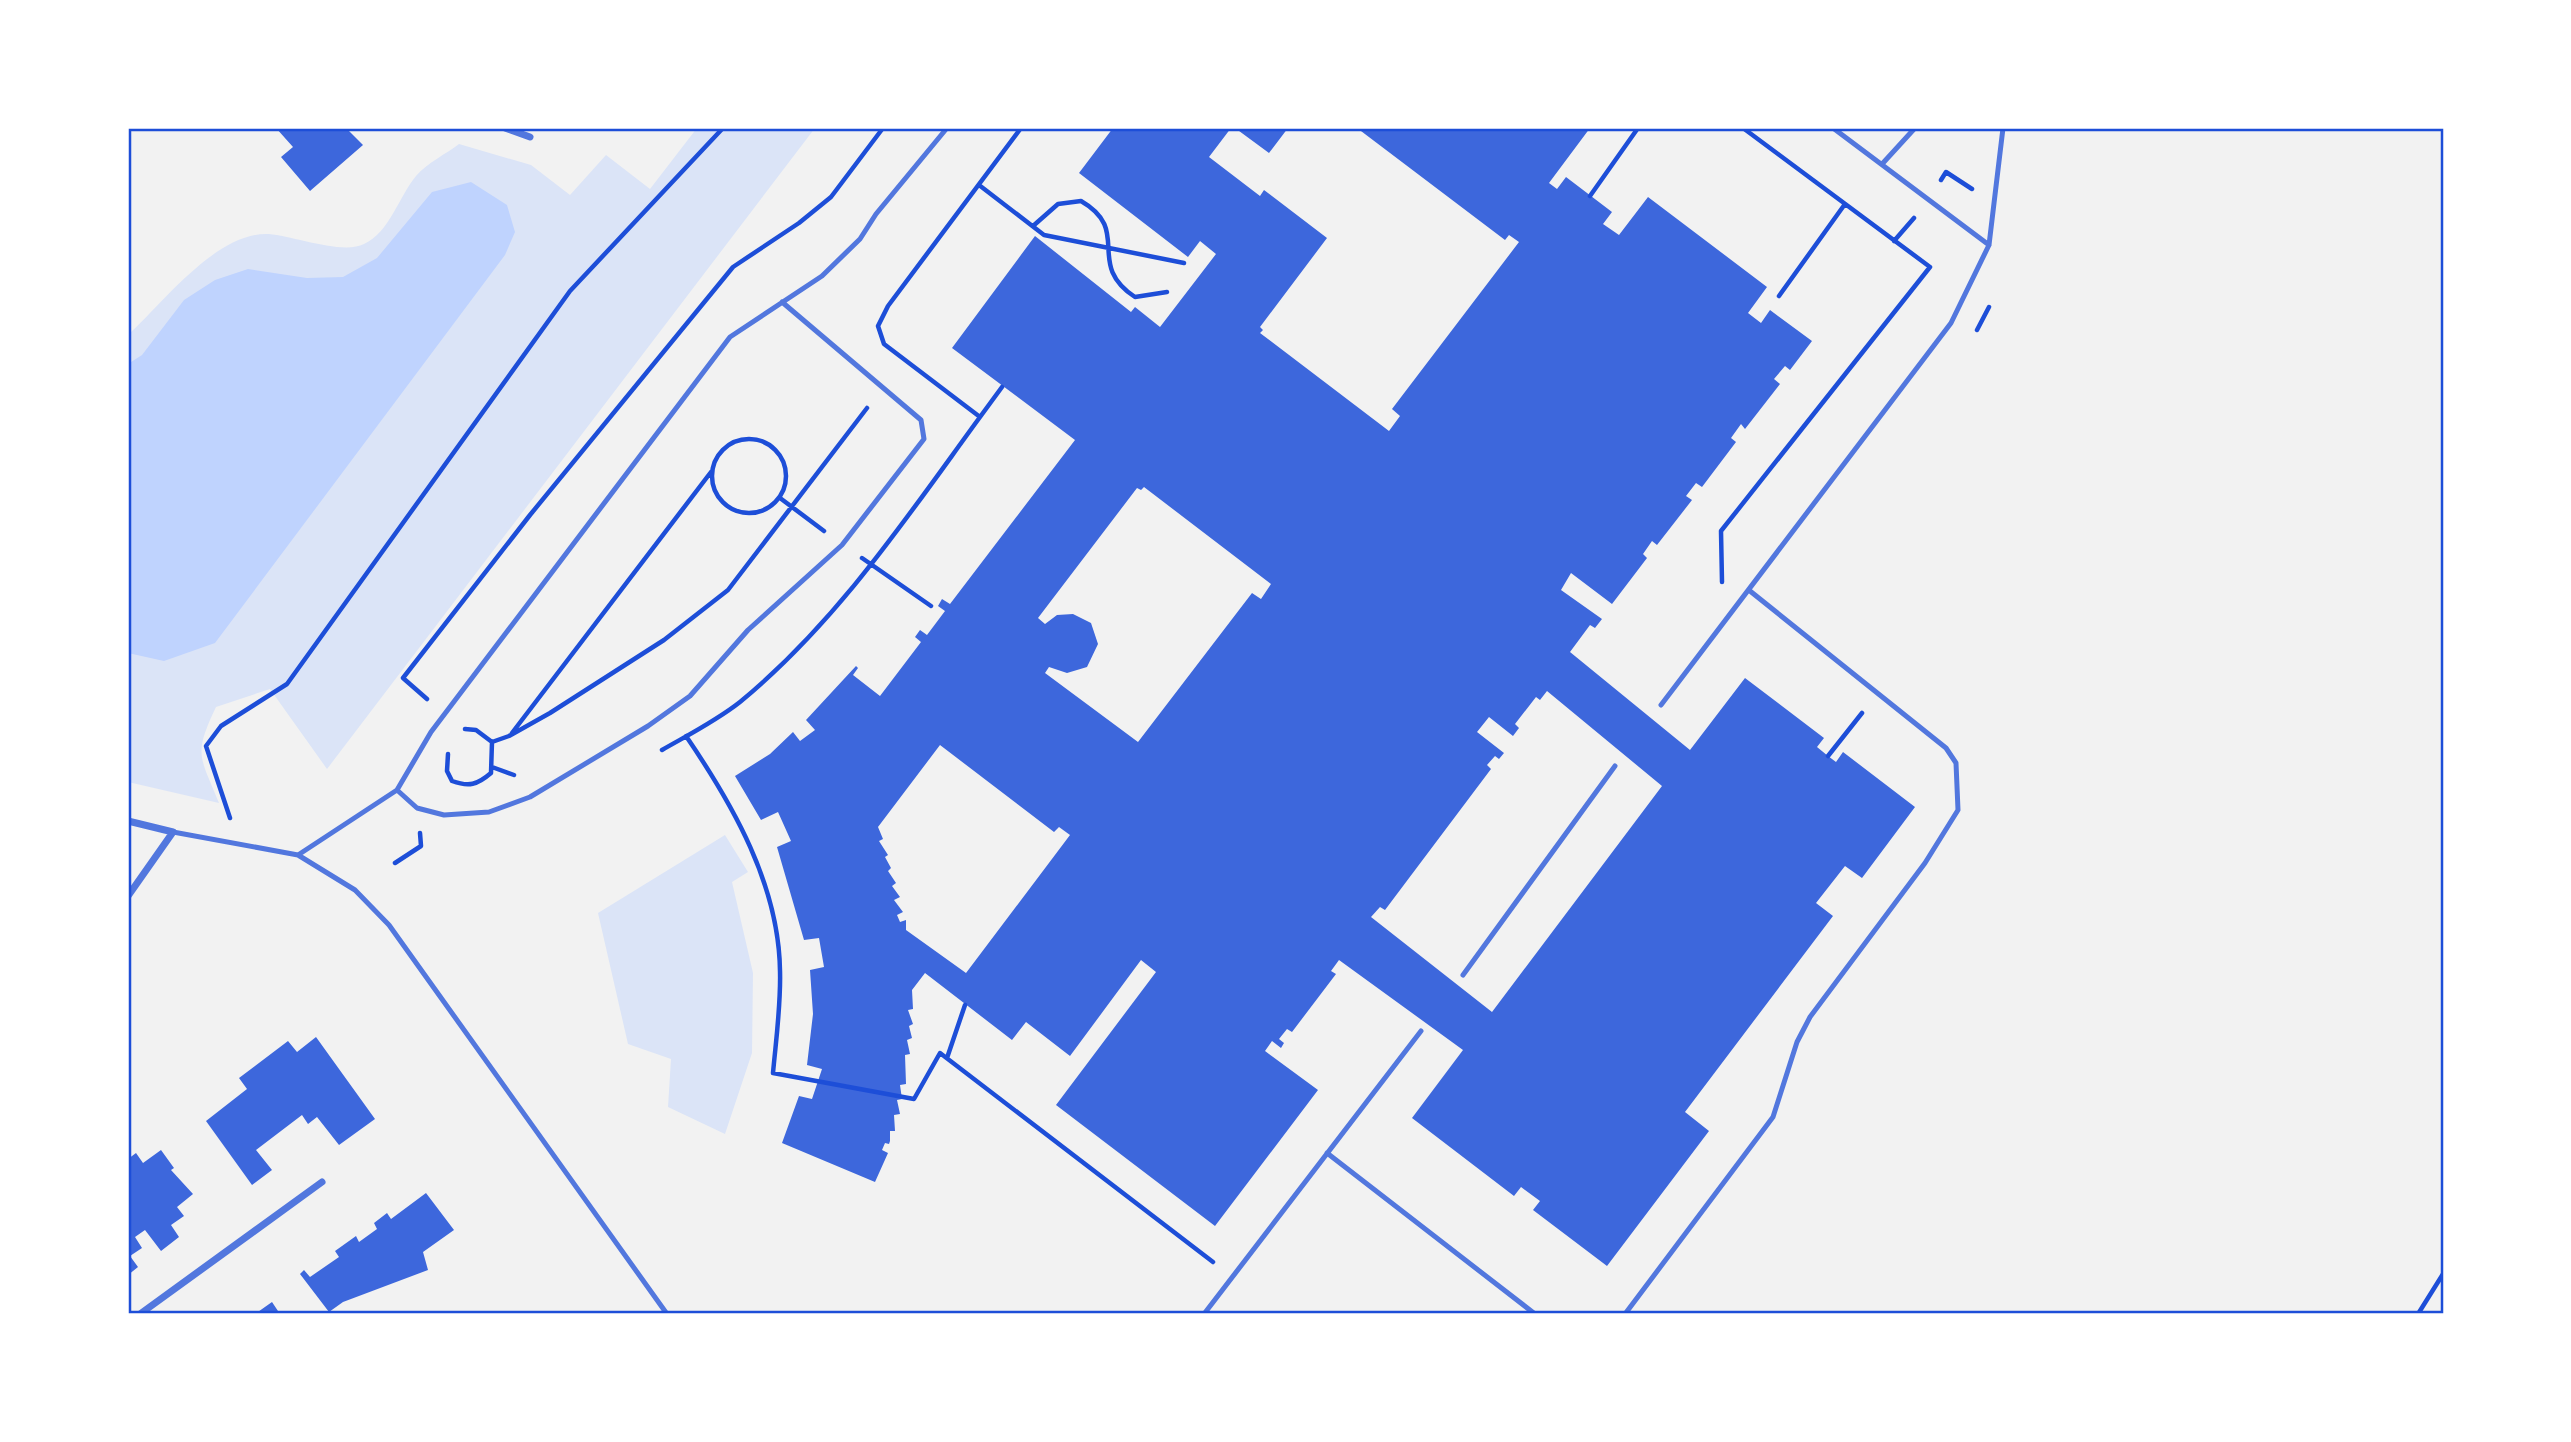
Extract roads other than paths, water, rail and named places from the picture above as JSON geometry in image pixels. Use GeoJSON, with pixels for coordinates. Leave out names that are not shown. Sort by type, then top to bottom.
{"type":"FeatureCollection","features":[{"type":"Feature","properties":{"kind":"street"},"geometry":{"type":"LineString","coordinates":[[505,128],[530,136]]}},
{"type":"Feature","properties":{"kind":"street"},"geometry":{"type":"LineString","coordinates":[[128,821],[173,832],[128,896]]}},
{"type":"Feature","properties":{"kind":"street"},"geometry":{"type":"LineString","coordinates":[[140,1314],[322,1182]]}},
{"type":"Feature","properties":{"kind":"lane"},"geometry":{"type":"LineString","coordinates":[[298,855],[397,790],[431,732],[730,337],[822,276],[860,239],[876,215],[947,128]]}},
{"type":"Feature","properties":{"kind":"lane"},"geometry":{"type":"LineString","coordinates":[[1833,128],[1989,245]]}},
{"type":"Feature","properties":{"kind":"lane"},"geometry":{"type":"LineString","coordinates":[[1883,163],[1915,128]]}},
{"type":"Feature","properties":{"kind":"lane"},"geometry":{"type":"LineString","coordinates":[[1661,705],[1951,323],[1989,245],[2003,128]]}},
{"type":"Feature","properties":{"kind":"lane"},"geometry":{"type":"LineString","coordinates":[[397,790],[417,808],[444,815],[489,813],[530,796],[648,726],[690,696],[748,630],[842,544],[923,439],[921,420],[782,302]]}},
{"type":"Feature","properties":{"kind":"lane"},"geometry":{"type":"LineString","coordinates":[[1625,1314],[1773,1117],[1797,1042],[1810,1017],[1925,863],[1958,810],[1956,763],[1946,748],[1750,591]]}},
{"type":"Feature","properties":{"kind":"lane"},"geometry":{"type":"LineString","coordinates":[[1463,975],[1615,766]]}},
{"type":"Feature","properties":{"kind":"lane"},"geometry":{"type":"LineString","coordinates":[[173,832],[298,855],[355,890],[388,925],[667,1314]]}},
{"type":"Feature","properties":{"kind":"lane"},"geometry":{"type":"LineString","coordinates":[[1204,1314],[1421,1031]]}},
{"type":"Feature","properties":{"kind":"lane"},"geometry":{"type":"LineString","coordinates":[[1327,1153],[1535,1314]]}},
{"type":"Feature","properties":{"kind":"water"},"geometry":{"type":"Polygon","coordinates":[[[471,182],[507,205],[515,232],[505,255],[215,643],[164,661],[128,653],[128,364],[142,355],[184,300],[215,280],[248,269],[307,278],[343,277],[377,258],[432,192],[471,182]]]}}]}
